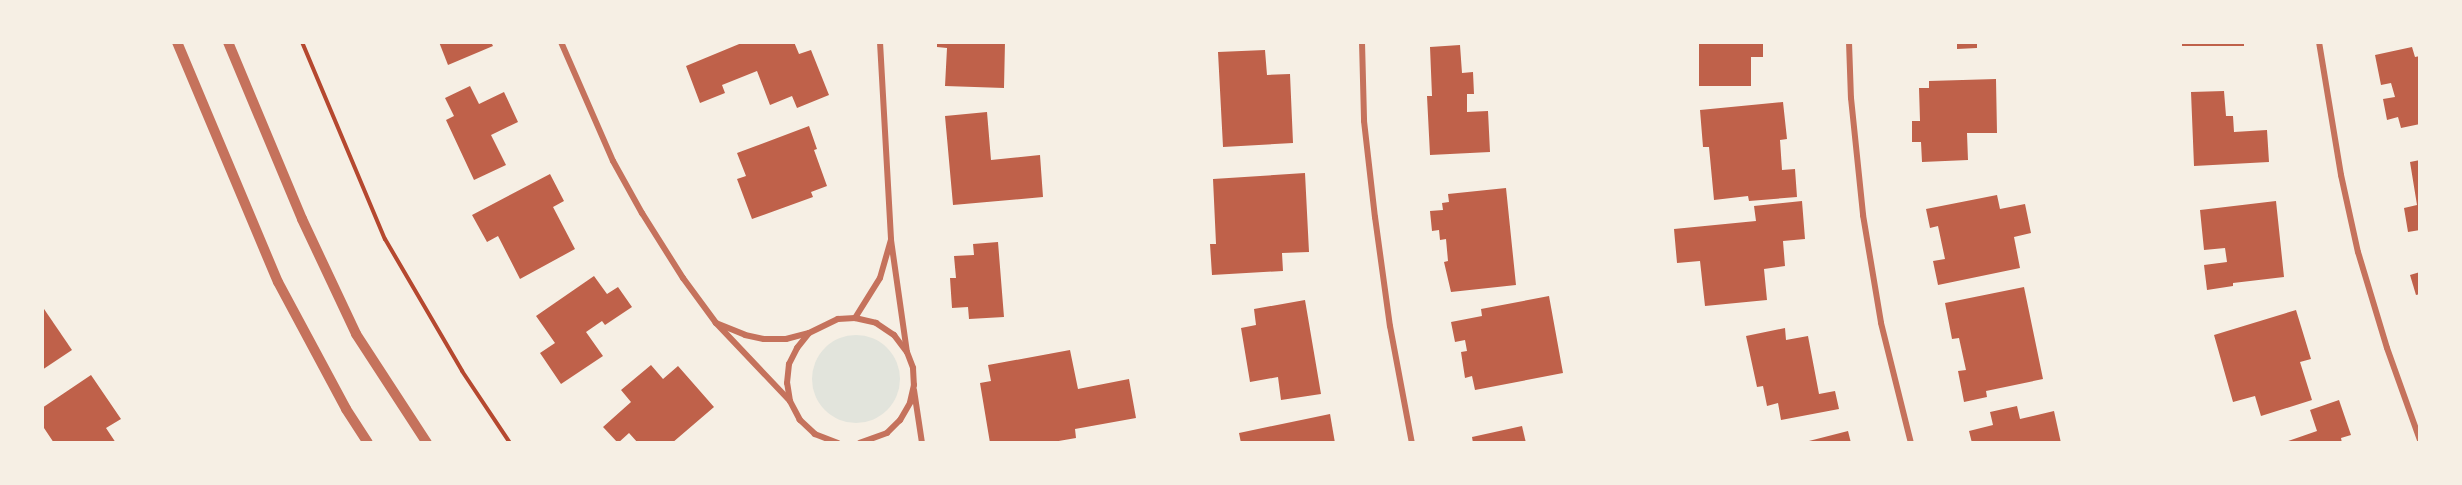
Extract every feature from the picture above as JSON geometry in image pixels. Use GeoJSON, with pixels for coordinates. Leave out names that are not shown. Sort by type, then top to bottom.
{"type":"FeatureCollection","features":[{"type":"Feature","properties":{"kind":"street"},"geometry":{"type":"LineString","coordinates":[[177,42],[278,282],[346,410],[368,443]]}},
{"type":"Feature","properties":{"kind":"street"},"geometry":{"type":"LineString","coordinates":[[228,42],[302,219],[356,334],[427,443]]}},
{"type":"Feature","properties":{"kind":"street"},"geometry":{"type":"LineString","coordinates":[[561,42],[613,161],[683,278],[716,323],[790,401],[800,420],[825,443]]}},
{"type":"Feature","properties":{"kind":"street"},"geometry":{"type":"LineString","coordinates":[[880,42],[891,240],[907,352],[913,368],[922,443]]}},
{"type":"Feature","properties":{"kind":"street"},"geometry":{"type":"LineString","coordinates":[[1362,42],[1364,120],[1375,218],[1390,326],[1412,443]]}},
{"type":"Feature","properties":{"kind":"street"},"geometry":{"type":"LineString","coordinates":[[1849,42],[1851,98],[1863,215],[1881,323],[1911,443]]}},
{"type":"Feature","properties":{"kind":"street"},"geometry":{"type":"LineString","coordinates":[[2319,42],[2341,174],[2358,252],[2386,348],[2420,440]]}},
{"type":"Feature","properties":{"kind":"street"},"geometry":{"type":"LineString","coordinates":[[855,318],[880,278],[891,240]]}},
{"type":"Feature","properties":{"kind":"street"},"geometry":{"type":"LineString","coordinates":[[716,323],[745,335],[764,339],[786,339],[809,333],[838,319],[855,318],[876,323],[894,335],[907,352]]}},
{"type":"Feature","properties":{"kind":"street"},"geometry":{"type":"LineString","coordinates":[[790,401],[787,383],[789,364],[797,348],[809,333]]}},
{"type":"Feature","properties":{"kind":"street"},"geometry":{"type":"LineString","coordinates":[[860,443],[886,433],[900,420],[910,403],[914,385]]}},
{"type":"Feature","properties":{"kind":"street"},"geometry":{"type":"LineString","coordinates":[[815,434],[838,443]]}},
{"type":"Feature","properties":{"kind":"path"},"geometry":{"type":"LineString","coordinates":[[302,42],[384,239],[462,371],[510,443]]}},
{"type":"Feature","properties":{"kind":"shaded area"},"geometry":{"type":"Polygon","coordinates":[[[856,335],[873,338],[887,348],[897,362],[900,379],[897,396],[887,410],[873,420],[856,423],[839,420],[825,410],[815,396],[812,379],[815,362],[825,348],[839,338],[856,335]]]}},
{"type":"Feature","properties":{"kind":"building"},"geometry":{"type":"Polygon","coordinates":[[[439,42],[491,42],[493,46],[448,65],[439,42]]]}},
{"type":"Feature","properties":{"kind":"building"},"geometry":{"type":"Polygon","coordinates":[[[744,42],[794,42],[799,54],[811,50],[829,95],[797,108],[792,96],[770,105],[757,71],[722,85],[725,93],[700,103],[686,66],[744,42]]]}},
{"type":"Feature","properties":{"kind":"building"},"geometry":{"type":"Polygon","coordinates":[[[937,42],[1005,42],[1004,88],[945,86],[947,48],[937,47],[937,42]]]}},
{"type":"Feature","properties":{"kind":"building"},"geometry":{"type":"Polygon","coordinates":[[[1699,42],[1763,42],[1763,57],[1751,57],[1751,86],[1699,86],[1699,42]]]}},
{"type":"Feature","properties":{"kind":"building"},"geometry":{"type":"Polygon","coordinates":[[[1957,42],[1977,42],[1977,48],[1957,49],[1957,42]]]}},
{"type":"Feature","properties":{"kind":"building"},"geometry":{"type":"Polygon","coordinates":[[[2182,42],[2244,42],[2244,46],[2182,46],[2182,42]]]}},
{"type":"Feature","properties":{"kind":"building"},"geometry":{"type":"Polygon","coordinates":[[[1460,45],[1462,73],[1473,72],[1474,94],[1467,94],[1467,112],[1488,111],[1490,152],[1430,155],[1427,96],[1432,96],[1430,47],[1460,45]]]}},
{"type":"Feature","properties":{"kind":"building"},"geometry":{"type":"Polygon","coordinates":[[[2412,47],[2415,57],[2420,56],[2420,124],[2401,128],[2398,117],[2387,120],[2383,99],[2395,97],[2391,83],[2381,85],[2375,55],[2412,47]]]}},
{"type":"Feature","properties":{"kind":"building"},"geometry":{"type":"Polygon","coordinates":[[[1265,50],[1267,75],[1290,74],[1293,143],[1223,147],[1218,52],[1265,50]]]}},
{"type":"Feature","properties":{"kind":"building"},"geometry":{"type":"Polygon","coordinates":[[[1996,79],[1997,133],[1967,133],[1968,160],[1922,162],[1921,142],[1912,142],[1912,121],[1920,121],[1919,88],[1929,88],[1929,81],[1996,79]]]}},
{"type":"Feature","properties":{"kind":"building"},"geometry":{"type":"Polygon","coordinates":[[[470,86],[479,104],[504,92],[518,122],[491,135],[506,165],[474,180],[446,120],[454,116],[445,98],[470,86]]]}},
{"type":"Feature","properties":{"kind":"building"},"geometry":{"type":"Polygon","coordinates":[[[2224,91],[2226,116],[2233,116],[2234,132],[2267,130],[2269,162],[2194,166],[2191,92],[2224,91]]]}},
{"type":"Feature","properties":{"kind":"building"},"geometry":{"type":"Polygon","coordinates":[[[1783,102],[1787,139],[1780,140],[1782,170],[1795,169],[1797,197],[1749,201],[1748,196],[1714,200],[1709,147],[1703,147],[1700,110],[1783,102]]]}},
{"type":"Feature","properties":{"kind":"building"},"geometry":{"type":"Polygon","coordinates":[[[987,112],[991,160],[1040,155],[1043,197],[953,205],[945,116],[987,112]]]}},
{"type":"Feature","properties":{"kind":"building"},"geometry":{"type":"Polygon","coordinates":[[[809,126],[817,149],[814,150],[827,186],[811,192],[813,197],[752,219],[737,179],[746,176],[737,153],[809,126]]]}},
{"type":"Feature","properties":{"kind":"building"},"geometry":{"type":"Polygon","coordinates":[[[2420,160],[2420,230],[2408,232],[2404,208],[2417,205],[2410,162],[2420,160]]]}},
{"type":"Feature","properties":{"kind":"building"},"geometry":{"type":"Polygon","coordinates":[[[1305,173],[1309,252],[1282,253],[1283,271],[1212,275],[1210,244],[1216,244],[1213,179],[1305,173]]]}},
{"type":"Feature","properties":{"kind":"building"},"geometry":{"type":"Polygon","coordinates":[[[550,174],[564,201],[553,207],[575,249],[520,279],[498,236],[487,242],[472,215],[550,174]]]}},
{"type":"Feature","properties":{"kind":"building"},"geometry":{"type":"Polygon","coordinates":[[[1506,188],[1516,285],[1451,292],[1444,262],[1448,261],[1446,239],[1440,240],[1439,230],[1432,231],[1430,211],[1443,210],[1442,203],[1449,202],[1448,194],[1506,188]]]}},
{"type":"Feature","properties":{"kind":"building"},"geometry":{"type":"Polygon","coordinates":[[[1997,195],[2000,209],[2025,204],[2031,233],[2014,237],[2020,268],[1938,285],[1933,261],[1945,259],[1938,226],[1930,228],[1926,209],[1997,195]]]}},
{"type":"Feature","properties":{"kind":"building"},"geometry":{"type":"Polygon","coordinates":[[[1802,201],[1805,239],[1783,241],[1785,266],[1764,269],[1767,300],[1705,306],[1700,261],[1677,263],[1674,229],[1756,221],[1754,206],[1802,201]]]}},
{"type":"Feature","properties":{"kind":"building"},"geometry":{"type":"Polygon","coordinates":[[[2276,201],[2284,277],[2233,283],[2233,286],[2207,290],[2204,265],[2227,262],[2225,248],[2204,250],[2200,210],[2276,201]]]}},
{"type":"Feature","properties":{"kind":"building"},"geometry":{"type":"Polygon","coordinates":[[[998,242],[1004,317],[969,319],[968,307],[952,308],[950,278],[956,278],[954,256],[974,255],[973,244],[998,242]]]}},
{"type":"Feature","properties":{"kind":"building"},"geometry":{"type":"Polygon","coordinates":[[[2420,272],[2420,294],[2416,295],[2410,275],[2420,272]]]}},
{"type":"Feature","properties":{"kind":"building"},"geometry":{"type":"Polygon","coordinates":[[[594,276],[607,294],[618,287],[632,307],[605,325],[602,321],[586,332],[603,356],[561,384],[540,353],[555,343],[536,316],[594,276]]]}},
{"type":"Feature","properties":{"kind":"building"},"geometry":{"type":"Polygon","coordinates":[[[2024,287],[2043,379],[1986,391],[1987,397],[1964,402],[1958,371],[1966,370],[1959,338],[1952,339],[1945,303],[2024,287]]]}},
{"type":"Feature","properties":{"kind":"building"},"geometry":{"type":"Polygon","coordinates":[[[1549,296],[1563,373],[1475,390],[1472,376],[1465,378],[1461,352],[1467,351],[1465,340],[1455,342],[1451,322],[1482,316],[1481,309],[1549,296]]]}},
{"type":"Feature","properties":{"kind":"building"},"geometry":{"type":"Polygon","coordinates":[[[1305,300],[1321,394],[1281,400],[1278,377],[1250,382],[1241,328],[1256,325],[1254,309],[1305,300]]]}},
{"type":"Feature","properties":{"kind":"building"},"geometry":{"type":"Polygon","coordinates":[[[42,306],[72,350],[42,370],[42,306]]]}},
{"type":"Feature","properties":{"kind":"building"},"geometry":{"type":"Polygon","coordinates":[[[2296,310],[2311,359],[2300,362],[2312,400],[2261,416],[2255,396],[2233,402],[2214,335],[2296,310]]]}},
{"type":"Feature","properties":{"kind":"building"},"geometry":{"type":"Polygon","coordinates":[[[1785,328],[1786,340],[1808,336],[1819,394],[1835,391],[1839,409],[1781,420],[1778,403],[1767,406],[1763,386],[1757,387],[1746,336],[1785,328]]]}},
{"type":"Feature","properties":{"kind":"building"},"geometry":{"type":"Polygon","coordinates":[[[1070,350],[1078,389],[1129,379],[1136,418],[1075,429],[1076,438],[1047,443],[990,443],[980,383],[991,381],[988,365],[1070,350]]]}},
{"type":"Feature","properties":{"kind":"building"},"geometry":{"type":"Polygon","coordinates":[[[651,365],[663,379],[678,366],[714,407],[672,443],[638,443],[629,433],[618,443],[603,427],[631,402],[621,390],[651,365]]]}},
{"type":"Feature","properties":{"kind":"building"},"geometry":{"type":"Polygon","coordinates":[[[91,375],[121,419],[106,428],[116,443],[54,443],[42,425],[42,408],[91,375]]]}},
{"type":"Feature","properties":{"kind":"building"},"geometry":{"type":"Polygon","coordinates":[[[2339,400],[2351,435],[2341,438],[2342,443],[2282,443],[2317,431],[2310,410],[2339,400]]]}},
{"type":"Feature","properties":{"kind":"building"},"geometry":{"type":"Polygon","coordinates":[[[2017,406],[2020,419],[2054,411],[2061,443],[1972,443],[1969,431],[1993,425],[1990,412],[2017,406]]]}},
{"type":"Feature","properties":{"kind":"building"},"geometry":{"type":"Polygon","coordinates":[[[1330,414],[1335,443],[1241,443],[1239,433],[1330,414]]]}},
{"type":"Feature","properties":{"kind":"building"},"geometry":{"type":"Polygon","coordinates":[[[1522,426],[1526,443],[1473,443],[1472,437],[1522,426]]]}},
{"type":"Feature","properties":{"kind":"building"},"geometry":{"type":"Polygon","coordinates":[[[1848,431],[1851,443],[1805,443],[1805,442],[1848,431]]]}}]}
